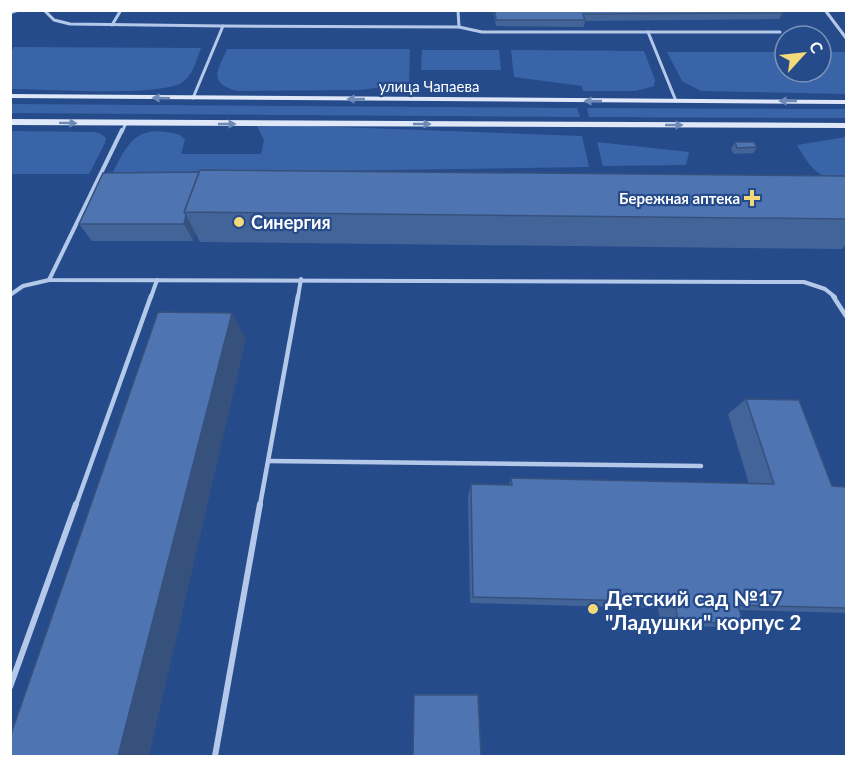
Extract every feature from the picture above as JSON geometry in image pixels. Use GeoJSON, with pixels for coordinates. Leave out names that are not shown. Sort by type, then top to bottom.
{"type":"FeatureCollection","features":[{"type":"Feature","properties":{"kind":"main road","name":"улица Чапаева"},"geometry":{"type":"LineString","coordinates":[[10,96],[846,102]]}},
{"type":"Feature","properties":{"kind":"main road"},"geometry":{"type":"LineString","coordinates":[[10,122],[846,126]]}},
{"type":"Feature","properties":{"kind":"lane"},"geometry":{"type":"LineString","coordinates":[[10,13],[18,10]]}},
{"type":"Feature","properties":{"kind":"lane"},"geometry":{"type":"LineString","coordinates":[[44,10],[54,20],[62,23],[112,25],[459,27],[482,32],[773,32]]}},
{"type":"Feature","properties":{"kind":"lane"},"geometry":{"type":"LineString","coordinates":[[112,25],[121,10]]}},
{"type":"Feature","properties":{"kind":"lane"},"geometry":{"type":"LineString","coordinates":[[458,10],[459,27]]}},
{"type":"Feature","properties":{"kind":"lane"},"geometry":{"type":"LineString","coordinates":[[825,10],[846,39]]}},
{"type":"Feature","properties":{"kind":"lane"},"geometry":{"type":"LineString","coordinates":[[193,98],[223,26]]}},
{"type":"Feature","properties":{"kind":"lane"},"geometry":{"type":"LineString","coordinates":[[648,32],[676,101]]}},
{"type":"Feature","properties":{"kind":"lane"},"geometry":{"type":"LineString","coordinates":[[49,280],[126,123]]}},
{"type":"Feature","properties":{"kind":"lane"},"geometry":{"type":"LineString","coordinates":[[215,756],[300,279]]}},
{"type":"Feature","properties":{"kind":"lane"},"geometry":{"type":"LineString","coordinates":[[10,295],[23,286],[49,280],[804,282],[824,286],[837,298],[846,316]]}},
{"type":"Feature","properties":{"kind":"lane"},"geometry":{"type":"LineString","coordinates":[[10,687],[157,280]]}},
{"type":"Feature","properties":{"kind":"lane"},"geometry":{"type":"LineString","coordinates":[[268,461],[701,466]]}},
{"type":"Feature","properties":{"kind":"shaded area"},"geometry":{"type":"Polygon","coordinates":[[[14,47],[201,48],[191,72],[181,83],[149,90],[99,91],[11,89],[11,52],[14,47]]]}},
{"type":"Feature","properties":{"kind":"shaded area"},"geometry":{"type":"Polygon","coordinates":[[[227,49],[410,49],[409,84],[359,90],[237,91],[228,88],[218,80],[218,70],[227,49]]]}},
{"type":"Feature","properties":{"kind":"shaded area"},"geometry":{"type":"Polygon","coordinates":[[[422,50],[499,50],[501,70],[421,70],[422,50]]]}},
{"type":"Feature","properties":{"kind":"shaded area"},"geometry":{"type":"Polygon","coordinates":[[[511,50],[644,51],[655,80],[654,86],[636,91],[583,91],[582,86],[514,77],[511,50]]]}},
{"type":"Feature","properties":{"kind":"shaded area"},"geometry":{"type":"Polygon","coordinates":[[[667,52],[773,52],[773,84],[833,84],[833,52],[846,52],[846,94],[701,91],[682,81],[667,52]]]}},
{"type":"Feature","properties":{"kind":"shaded area"},"geometry":{"type":"Polygon","coordinates":[[[11,104],[577,108],[580,117],[11,113],[11,104]]]}},
{"type":"Feature","properties":{"kind":"shaded area"},"geometry":{"type":"Polygon","coordinates":[[[587,108],[846,109],[846,118],[589,117],[587,108]]]}},
{"type":"Feature","properties":{"kind":"shaded area"},"geometry":{"type":"Polygon","coordinates":[[[256,124],[582,136],[589,167],[112,174],[130,144],[144,133],[154,131],[180,135],[185,140],[181,154],[261,154],[264,140],[256,124]]]}},
{"type":"Feature","properties":{"kind":"shaded area"},"geometry":{"type":"Polygon","coordinates":[[[11,131],[95,132],[106,138],[89,174],[11,174],[11,131]]]}},
{"type":"Feature","properties":{"kind":"shaded area"},"geometry":{"type":"Polygon","coordinates":[[[846,137],[846,181],[828,178],[816,171],[797,145],[846,137]]]}},
{"type":"Feature","properties":{"kind":"shaded area"},"geometry":{"type":"Polygon","coordinates":[[[597,142],[689,152],[686,165],[603,166],[597,142]]]}},
{"type":"Feature","properties":{"kind":"building"},"geometry":{"type":"Polygon","coordinates":[[[495,10],[781,10],[783,13],[583,14],[585,20],[496,20],[495,10]]]}},
{"type":"Feature","properties":{"kind":"building"},"geometry":{"type":"Polygon","coordinates":[[[735,142],[754,142],[757,147],[737,148],[735,142]]]}},
{"type":"Feature","properties":{"kind":"building"},"geometry":{"type":"Polygon","coordinates":[[[200,170],[845,176],[846,219],[184,212],[200,170]]]}},
{"type":"Feature","properties":{"kind":"building"},"geometry":{"type":"Polygon","coordinates":[[[199,172],[184,212],[186,215],[184,224],[79,224],[103,173],[199,172]]]}},
{"type":"Feature","properties":{"kind":"building"},"geometry":{"type":"Polygon","coordinates":[[[158,312],[232,313],[118,756],[10,756],[10,737],[158,312]]]}},
{"type":"Feature","properties":{"kind":"building"},"geometry":{"type":"Polygon","coordinates":[[[746,399],[799,400],[832,486],[846,487],[846,608],[738,605],[743,623],[678,622],[675,602],[473,597],[471,484],[512,485],[511,478],[774,484],[746,399]]]}},
{"type":"Feature","properties":{"kind":"building"},"geometry":{"type":"Polygon","coordinates":[[[414,695],[478,695],[481,756],[413,756],[414,695]]]}},
{"type":"Feature","properties":{"kind":"place","name":"Бережная аптека"},"geometry":{"type":"Point","coordinates":[752,198]}},
{"type":"Feature","properties":{"kind":"place","name":"Синергия"},"geometry":{"type":"Point","coordinates":[239,222]}},
{"type":"Feature","properties":{"kind":"place","name":"Детский сад №17 \"Ладушки\" корпус 2"},"geometry":{"type":"Point","coordinates":[593,609]}}]}
